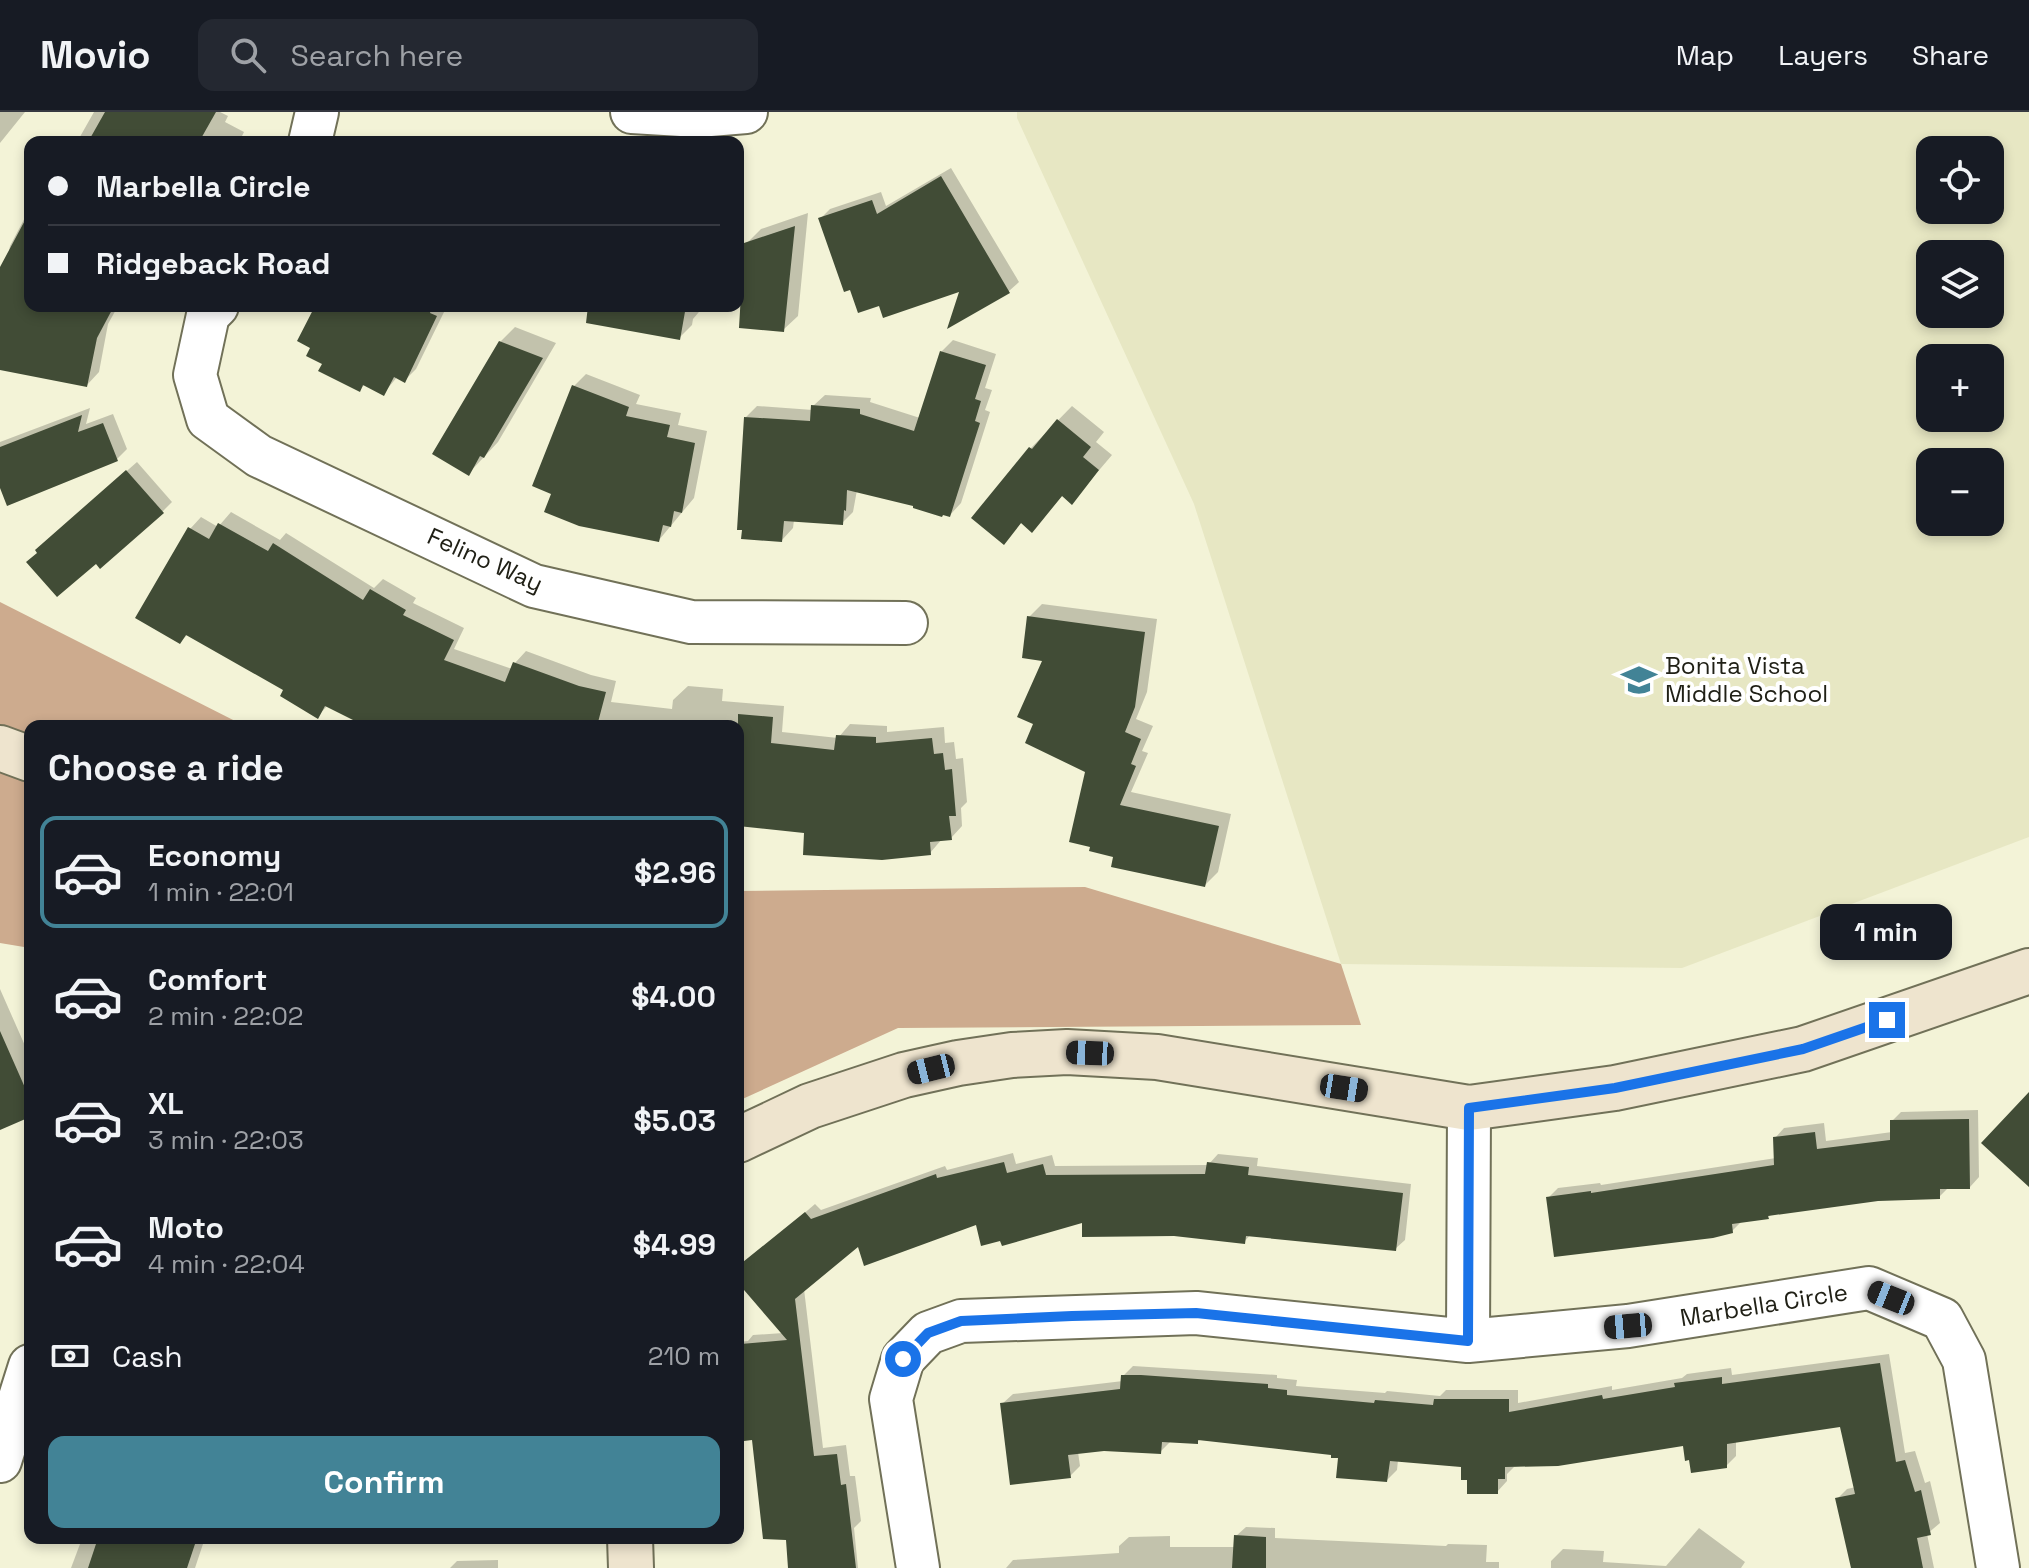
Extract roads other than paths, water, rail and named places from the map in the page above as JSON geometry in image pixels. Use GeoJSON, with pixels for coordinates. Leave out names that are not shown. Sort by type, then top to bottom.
{"type":"FeatureCollection","features":[{"type":"Feature","properties":{"kind":"street"},"geometry":{"type":"LineString","coordinates":[[311,136],[317,112]]}},
{"type":"Feature","properties":{"kind":"street"},"geometry":{"type":"LineString","coordinates":[[632,112],[698,116],[746,112]]}},
{"type":"Feature","properties":{"kind":"street","name":"Felino Way"},"geometry":{"type":"LineString","coordinates":[[211,312],[195,375],[208,419],[259,456],[534,586],[691,622],[906,623]]}},
{"type":"Feature","properties":{"kind":"street"},"geometry":{"type":"LineString","coordinates":[[0,748],[24,757]]}},
{"type":"Feature","properties":{"kind":"street"},"geometry":{"type":"LineString","coordinates":[[744,1137],[810,1106],[904,1075],[1012,1055],[1067,1052],[1157,1057],[1469,1108],[1615,1088],[1803,1049],[2029,971]]}},
{"type":"Feature","properties":{"kind":"street"},"geometry":{"type":"LineString","coordinates":[[1468,1341],[1469,1108]]}},
{"type":"Feature","properties":{"kind":"street","name":"Marbella Circle"},"geometry":{"type":"LineString","coordinates":[[918,1568],[891,1399],[903,1359],[928,1333],[961,1321],[1196,1313],[1468,1341],[1628,1326],[1869,1288],[1942,1319],[1964,1360],[1998,1568]]}},
{"type":"Feature","properties":{"kind":"street"},"geometry":{"type":"LineString","coordinates":[[0,1461],[24,1385]]}},
{"type":"Feature","properties":{"kind":"street"},"geometry":{"type":"LineString","coordinates":[[630,1544],[631,1568]]}},
{"type":"Feature","properties":{"kind":"place","name":"Bonita Vista Middle School"},"geometry":{"type":"Point","coordinates":[1639,680]}}]}
